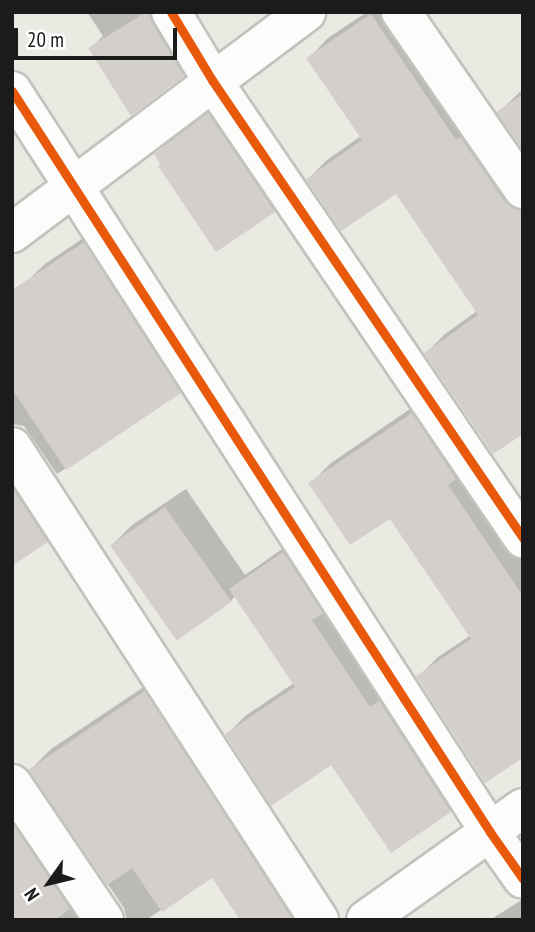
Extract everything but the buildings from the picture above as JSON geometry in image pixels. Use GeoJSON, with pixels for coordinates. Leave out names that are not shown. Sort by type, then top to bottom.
{"type":"FeatureCollection","features":[{"type":"Feature","properties":{"kind":"street"},"geometry":{"type":"LineString","coordinates":[[171,12],[212,80],[523,538]]}},
{"type":"Feature","properties":{"kind":"street"},"geometry":{"type":"LineString","coordinates":[[12,233],[212,80],[306,12]]}},
{"type":"Feature","properties":{"kind":"street"},"geometry":{"type":"LineString","coordinates":[[401,12],[523,189]]}},
{"type":"Feature","properties":{"kind":"street"},"geometry":{"type":"LineString","coordinates":[[12,91],[490,832],[523,879]]}},
{"type":"Feature","properties":{"kind":"street"},"geometry":{"type":"LineString","coordinates":[[12,447],[319,920]]}},
{"type":"Feature","properties":{"kind":"street"},"geometry":{"type":"LineString","coordinates":[[12,784],[104,920]]}},
{"type":"Feature","properties":{"kind":"street"},"geometry":{"type":"LineString","coordinates":[[366,920],[523,808]]}},
{"type":"Feature","properties":{"kind":"cycle path"},"geometry":{"type":"LineString","coordinates":[[171,12],[212,80],[523,538]]}},
{"type":"Feature","properties":{"kind":"cycle path"},"geometry":{"type":"LineString","coordinates":[[12,91],[490,832],[523,879]]}}]}
